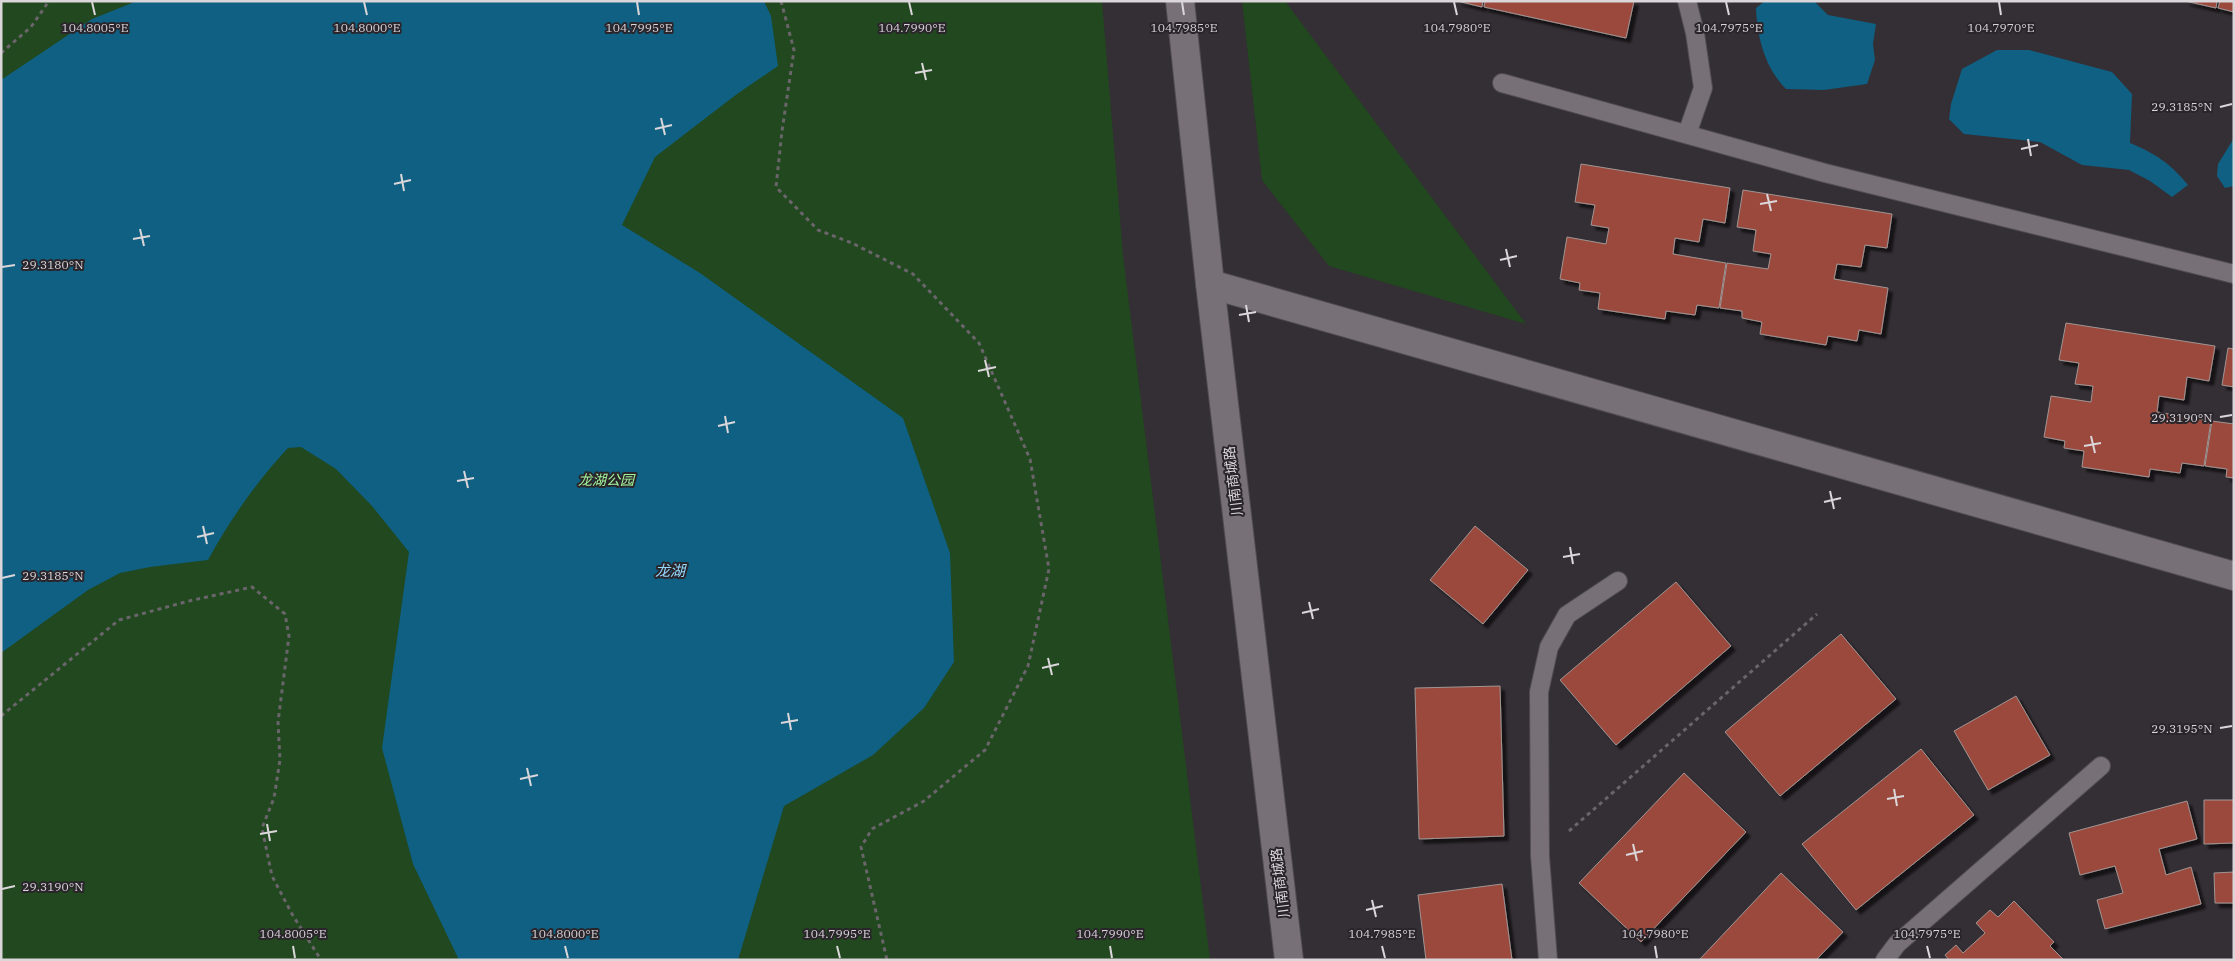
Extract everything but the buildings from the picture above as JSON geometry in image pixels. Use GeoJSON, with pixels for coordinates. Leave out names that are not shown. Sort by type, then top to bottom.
{"type":"FeatureCollection","features":[{"type":"Feature","properties":{"kind":"street","name":"川南商城路"},"geometry":{"type":"LineString","coordinates":[[1180,1],[1210,284],[1289,960]]}},
{"type":"Feature","properties":{"kind":"street"},"geometry":{"type":"LineString","coordinates":[[1210,284],[2234,576]]}},
{"type":"Feature","properties":{"kind":"lane"},"geometry":{"type":"LineString","coordinates":[[1687,1],[1695,33],[1703,88],[1687,134]]}},
{"type":"Feature","properties":{"kind":"lane"},"geometry":{"type":"LineString","coordinates":[[1502,83],[1825,173],[2234,274]]}},
{"type":"Feature","properties":{"kind":"lane"},"geometry":{"type":"LineString","coordinates":[[1548,960],[1540,856],[1539,692],[1549,647],[1567,615],[1618,581]]}},
{"type":"Feature","properties":{"kind":"lane"},"geometry":{"type":"LineString","coordinates":[[1885,960],[1897,944],[2101,766]]}},
{"type":"Feature","properties":{"kind":"path"},"geometry":{"type":"LineString","coordinates":[[1,53],[31,27],[49,1]]}},
{"type":"Feature","properties":{"kind":"path"},"geometry":{"type":"LineString","coordinates":[[781,1],[794,50],[776,187],[818,230],[852,243],[913,274],[979,342],[1030,458],[1049,569],[1028,666],[985,750],[924,801],[872,829],[861,847],[887,960]]}},
{"type":"Feature","properties":{"kind":"path"},"geometry":{"type":"LineString","coordinates":[[1,716],[119,620],[189,600],[252,587],[285,614],[289,636],[278,722],[280,760],[274,798],[262,828],[272,876],[292,914],[321,960]]}},
{"type":"Feature","properties":{"kind":"path"},"geometry":{"type":"LineString","coordinates":[[1540,856],[1817,614]]}},
{"type":"Feature","properties":{"kind":"green space","name":"龙湖公园"},"geometry":{"type":"Polygon","coordinates":[[[1,1],[1102,1],[1123,255],[1210,960],[1,960],[1,1]]]}},
{"type":"Feature","properties":{"kind":"green space"},"geometry":{"type":"Polygon","coordinates":[[[1242,1],[1285,1],[1526,324],[1329,266],[1262,180],[1242,1]]]}},
{"type":"Feature","properties":{"kind":"water","name":"龙湖"},"geometry":{"type":"Polygon","coordinates":[[[137,1],[764,1],[771,16],[778,66],[737,94],[655,157],[622,225],[700,273],[903,418],[950,553],[954,662],[924,708],[873,755],[784,806],[738,960],[459,960],[413,864],[382,748],[409,552],[372,506],[336,469],[301,447],[288,448],[265,474],[234,516],[208,560],[150,567],[120,573],[88,590],[1,653],[1,80],[92,19],[137,1]]]}},
{"type":"Feature","properties":{"kind":"water"},"geometry":{"type":"Polygon","coordinates":[[[1765,1],[1814,1],[1828,15],[1876,24],[1873,44],[1875,60],[1867,84],[1824,90],[1786,89],[1773,72],[1760,41],[1756,8],[1765,1]]]}},
{"type":"Feature","properties":{"kind":"water"},"geometry":{"type":"Polygon","coordinates":[[[1997,50],[2029,50],[2112,72],[2132,94],[2130,143],[2162,160],[2188,185],[2172,197],[2150,181],[2129,170],[2082,165],[2040,142],[1964,134],[1949,119],[1951,104],[1962,69],[1997,50]]]}},
{"type":"Feature","properties":{"kind":"water"},"geometry":{"type":"Polygon","coordinates":[[[2234,138],[2234,186],[2225,188],[2217,176],[2218,164],[2234,138]]]}}]}
